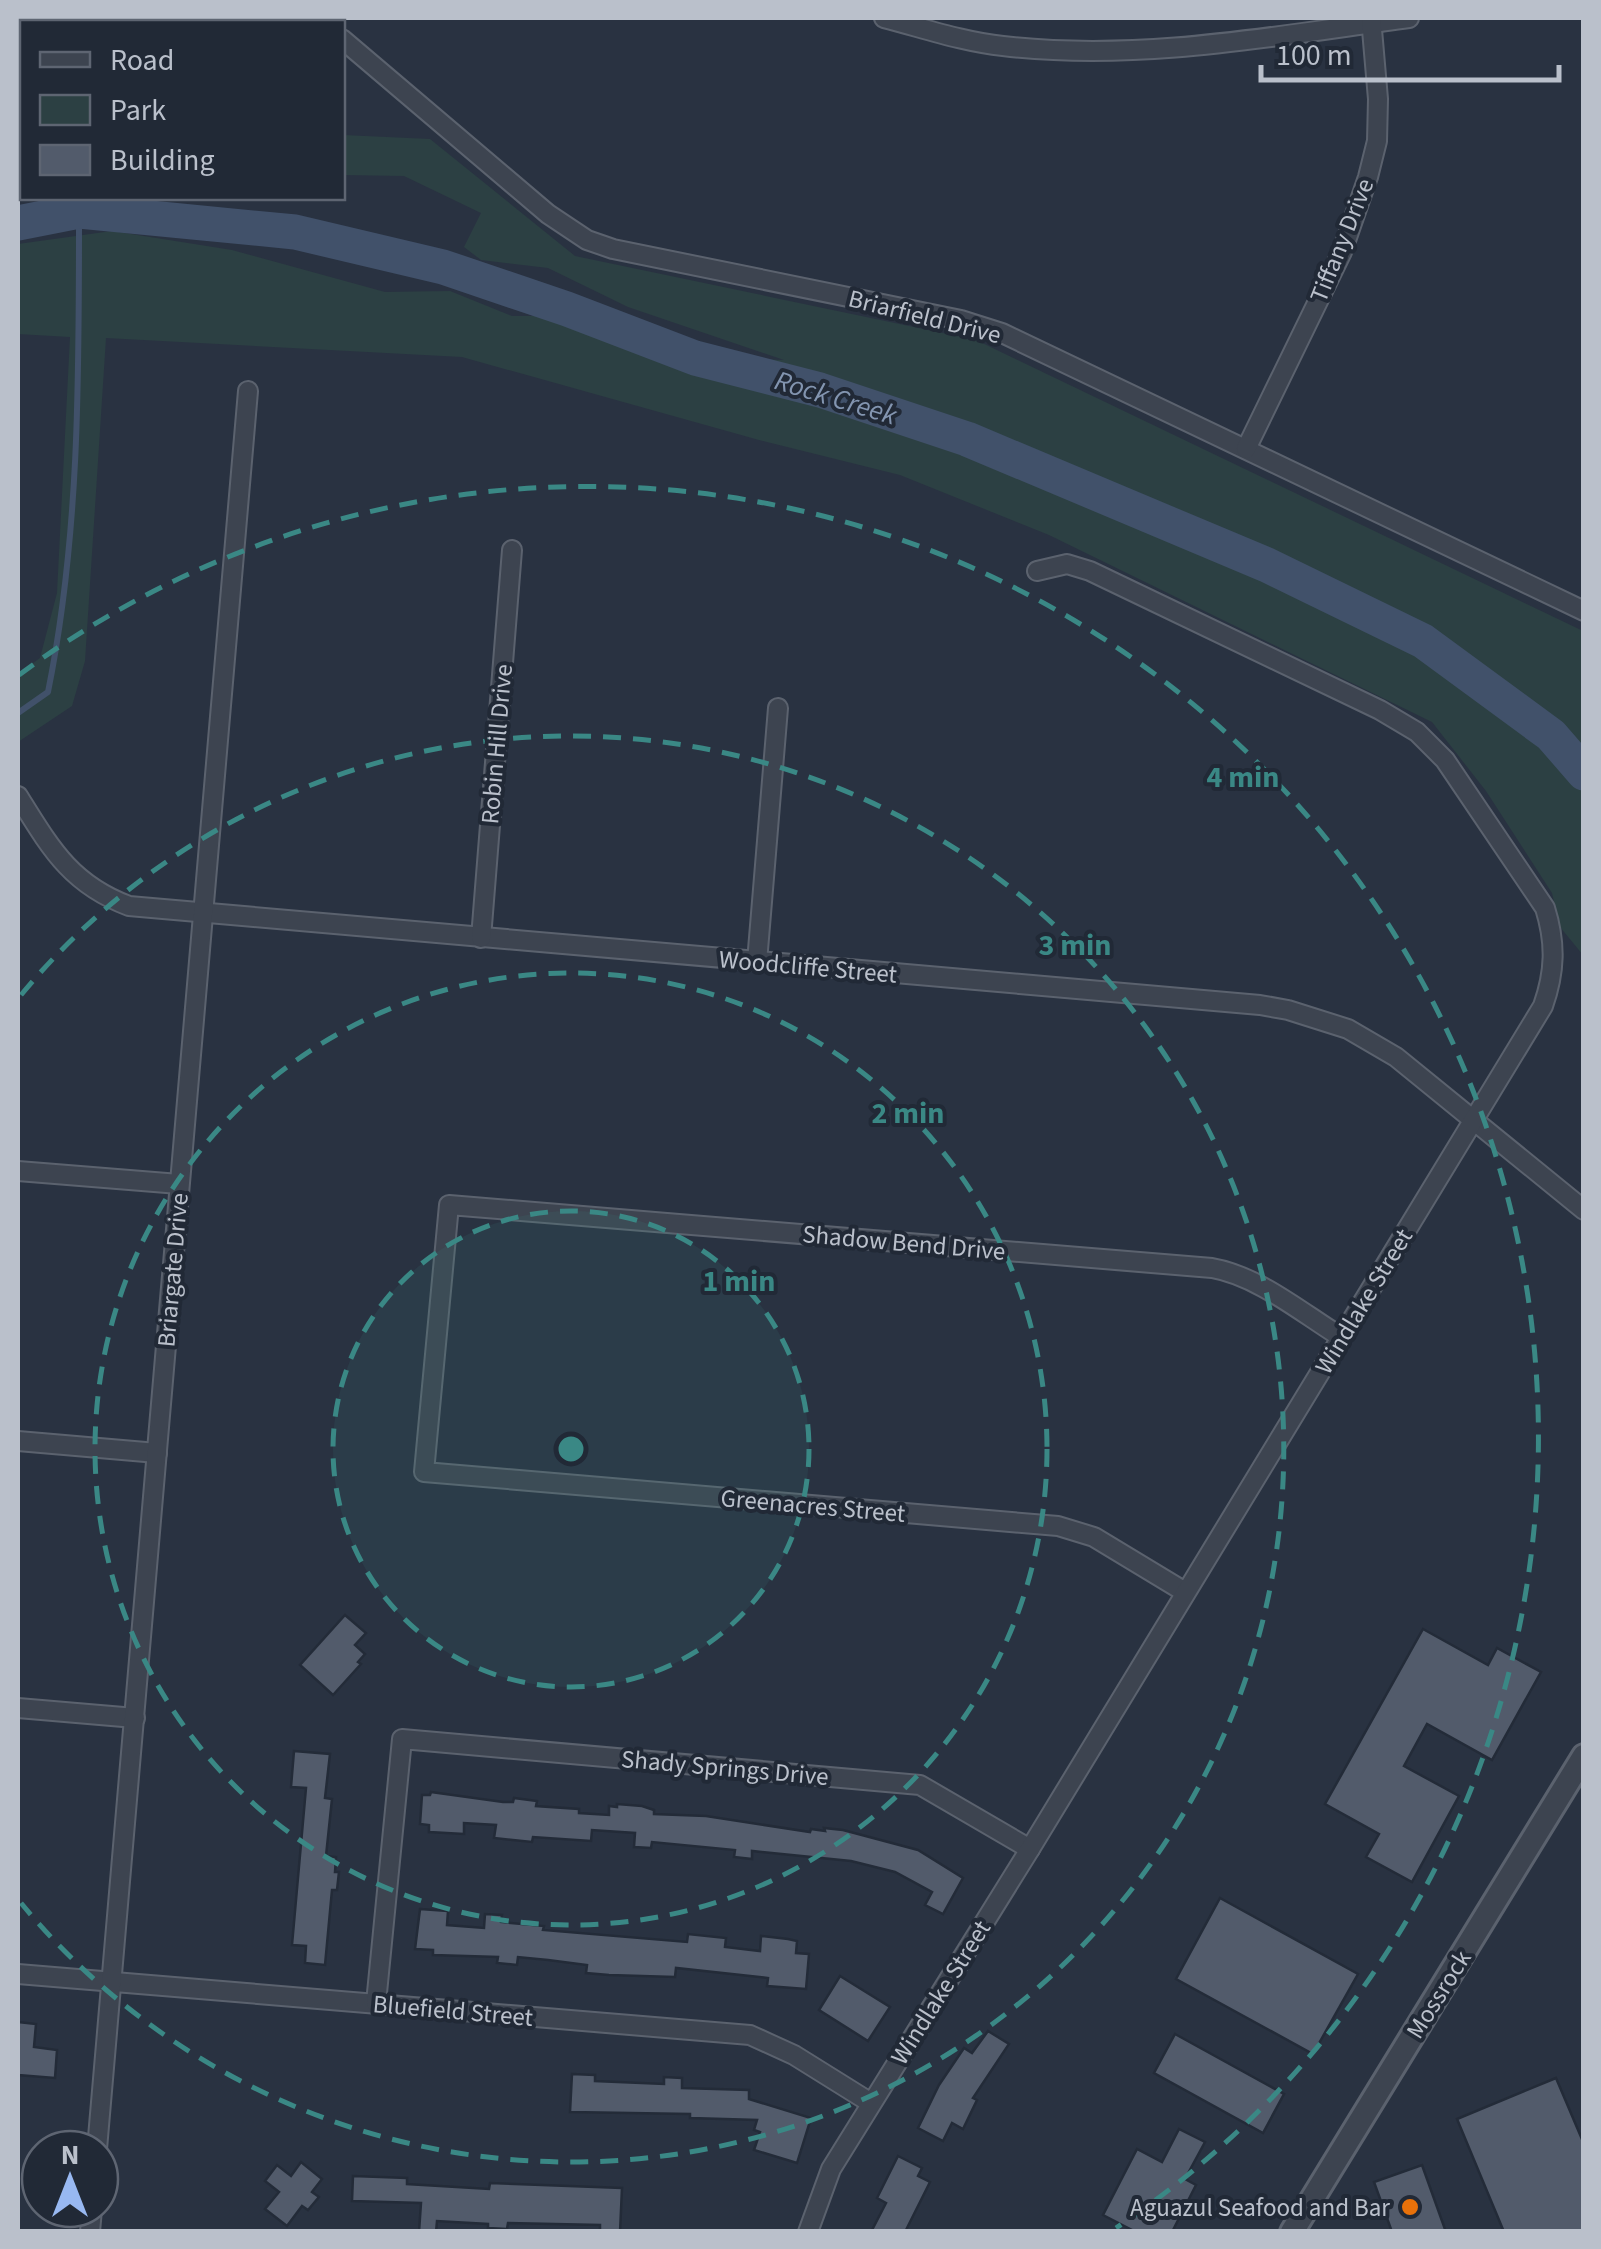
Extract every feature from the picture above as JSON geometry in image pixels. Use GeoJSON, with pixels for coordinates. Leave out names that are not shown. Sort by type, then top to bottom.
{"type":"FeatureCollection","features":[{"type":"Feature","properties":{"kind":"street"},"geometry":{"type":"LineString","coordinates":[[884,18],[1000,46],[1079,52],[1160,50],[1409,18]]}},
{"type":"Feature","properties":{"kind":"street","name":"Tiffany Drive"},"geometry":{"type":"LineString","coordinates":[[1246,449],[1342,252],[1368,177],[1377,142],[1378,113],[1372,20]]}},
{"type":"Feature","properties":{"kind":"street","name":"Briarfield Drive"},"geometry":{"type":"LineString","coordinates":[[345,42],[548,214],[587,240],[1002,332],[1584,611]]}},
{"type":"Feature","properties":{"kind":"street","name":"Briargate Drive"},"geometry":{"type":"LineString","coordinates":[[99,2129],[248,391]]}},
{"type":"Feature","properties":{"kind":"street","name":"Robin Hill Drive"},"geometry":{"type":"LineString","coordinates":[[480,938],[512,550]]}},
{"type":"Feature","properties":{"kind":"street","name":"Windlake Street"},"geometry":{"type":"LineString","coordinates":[[808,2232],[831,2169],[1543,1006],[1551,983],[1552,932],[1545,908],[1446,760],[1417,732],[1380,710],[1090,572],[1066,564],[1037,571]]}},
{"type":"Feature","properties":{"kind":"street"},"geometry":{"type":"LineString","coordinates":[[757,962],[778,708]]}},
{"type":"Feature","properties":{"kind":"street","name":"Woodcliffe Street"},"geometry":{"type":"LineString","coordinates":[[18,796],[56,855],[82,883],[129,906],[1288,1010],[1370,1040],[1417,1071],[1584,1210]]}},
{"type":"Feature","properties":{"kind":"street"},"geometry":{"type":"LineString","coordinates":[[18,1171],[180,1184]]}},
{"type":"Feature","properties":{"kind":"street","name":"Shadow Bend Drive"},"geometry":{"type":"LineString","coordinates":[[424,1472],[450,1205],[1212,1268],[1251,1282],[1341,1336]]}},
{"type":"Feature","properties":{"kind":"street"},"geometry":{"type":"LineString","coordinates":[[18,1441],[157,1453]]}},
{"type":"Feature","properties":{"kind":"street","name":"Greenacres Street"},"geometry":{"type":"LineString","coordinates":[[424,1472],[1058,1526],[1094,1537],[1185,1592]]}},
{"type":"Feature","properties":{"kind":"street"},"geometry":{"type":"LineString","coordinates":[[18,1708],[135,1718]]}},
{"type":"Feature","properties":{"kind":"street","name":"Shady Springs Drive"},"geometry":{"type":"LineString","coordinates":[[376,2003],[402,1739],[920,1785],[1030,1849]]}},
{"type":"Feature","properties":{"kind":"street","name":"Mossrock"},"geometry":{"type":"LineString","coordinates":[[1292,2232],[1584,1756]]}},
{"type":"Feature","properties":{"kind":"street","name":"Bluefield Street"},"geometry":{"type":"LineString","coordinates":[[18,1974],[750,2036],[794,2054],[871,2103]]}},
{"type":"Feature","properties":{"kind":"green space"},"geometry":{"type":"Polygon","coordinates":[[[345,135],[430,139],[575,256],[976,340],[1583,631],[1583,955],[1560,927],[1552,893],[1486,791],[1432,722],[1049,535],[900,475],[462,357],[106,338],[85,661],[72,706],[18,742],[18,674],[40,658],[57,593],[70,337],[18,334],[18,244],[112,231],[232,250],[385,292],[450,291],[512,316],[550,316],[679,357],[784,360],[628,307],[548,268],[481,260],[464,247],[481,213],[404,176],[345,175],[345,135]]]}},
{"type":"Feature","properties":{"kind":"building"},"geometry":{"type":"Polygon","coordinates":[[[345,1615],[366,1633],[355,1645],[365,1654],[333,1695],[300,1665],[345,1615]]]}},
{"type":"Feature","properties":{"kind":"building"},"geometry":{"type":"Polygon","coordinates":[[[1423,1629],[1488,1665],[1497,1648],[1541,1672],[1492,1760],[1427,1724],[1404,1766],[1459,1796],[1412,1882],[1366,1857],[1379,1834],[1325,1804],[1423,1629]]]}},
{"type":"Feature","properties":{"kind":"building"},"geometry":{"type":"Polygon","coordinates":[[[294,1751],[330,1754],[325,1798],[332,1799],[326,1856],[336,1857],[335,1872],[339,1872],[337,1890],[332,1890],[325,1965],[305,1963],[306,1946],[292,1945],[306,1788],[291,1787],[294,1751]]]}},
{"type":"Feature","properties":{"kind":"building"},"geometry":{"type":"Polygon","coordinates":[[[431,1792],[503,1802],[513,1802],[514,1798],[537,1801],[536,1806],[579,1809],[579,1813],[609,1815],[609,1806],[617,1804],[642,1806],[654,1810],[654,1814],[706,1816],[810,1832],[825,1831],[824,1828],[843,1830],[918,1850],[963,1878],[943,1914],[925,1905],[932,1892],[895,1872],[851,1861],[752,1851],[752,1859],[734,1857],[735,1850],[652,1842],[651,1848],[634,1847],[635,1833],[592,1830],[591,1841],[533,1837],[532,1842],[494,1838],[496,1825],[464,1823],[464,1834],[429,1832],[429,1825],[420,1824],[422,1795],[431,1792]]]}},
{"type":"Feature","properties":{"kind":"building"},"geometry":{"type":"Polygon","coordinates":[[[1220,1898],[1358,1974],[1313,2054],[1176,1979],[1220,1898]]]}},
{"type":"Feature","properties":{"kind":"building"},"geometry":{"type":"Polygon","coordinates":[[[420,1909],[448,1911],[447,1925],[484,1928],[485,1914],[502,1915],[501,1922],[544,1926],[543,1930],[687,1942],[688,1934],[726,1938],[725,1947],[760,1951],[761,1936],[788,1939],[797,1941],[796,1953],[809,1954],[806,1989],[767,1986],[768,1978],[676,1968],[675,1977],[609,1975],[586,1973],[587,1965],[548,1960],[518,1957],[517,1965],[497,1963],[498,1957],[433,1955],[433,1950],[415,1949],[420,1909]]]}},
{"type":"Feature","properties":{"kind":"building"},"geometry":{"type":"Polygon","coordinates":[[[840,1976],[890,2007],[868,2041],[819,2010],[840,1976]]]}},
{"type":"Feature","properties":{"kind":"building"},"geometry":{"type":"Polygon","coordinates":[[[18,2022],[36,2024],[34,2047],[57,2050],[55,2078],[18,2075],[18,2022]]]}},
{"type":"Feature","properties":{"kind":"building"},"geometry":{"type":"Polygon","coordinates":[[[988,2031],[1009,2044],[973,2098],[977,2100],[963,2129],[952,2123],[943,2141],[918,2128],[939,2085],[964,2048],[972,2053],[988,2031]]]}},
{"type":"Feature","properties":{"kind":"building"},"geometry":{"type":"Polygon","coordinates":[[[1175,2034],[1284,2094],[1263,2133],[1154,2073],[1175,2034]]]}},
{"type":"Feature","properties":{"kind":"building"},"geometry":{"type":"Polygon","coordinates":[[[572,2074],[595,2075],[595,2081],[664,2084],[664,2077],[682,2078],[682,2088],[749,2090],[749,2099],[811,2118],[797,2163],[754,2150],[760,2132],[754,2130],[757,2120],[690,2118],[690,2114],[570,2112],[572,2074]]]}},
{"type":"Feature","properties":{"kind":"building"},"geometry":{"type":"Polygon","coordinates":[[[1556,2078],[1584,2144],[1584,2232],[1504,2232],[1457,2119],[1556,2078]]]}},
{"type":"Feature","properties":{"kind":"building"},"geometry":{"type":"Polygon","coordinates":[[[1179,2129],[1205,2142],[1185,2179],[1196,2185],[1172,2232],[1136,2232],[1103,2215],[1137,2149],[1162,2162],[1179,2129]]]}},
{"type":"Feature","properties":{"kind":"building"},"geometry":{"type":"Polygon","coordinates":[[[898,2156],[922,2168],[918,2176],[930,2182],[905,2232],[871,2232],[886,2203],[877,2198],[898,2156]]]}},
{"type":"Feature","properties":{"kind":"building"},"geometry":{"type":"Polygon","coordinates":[[[301,2162],[322,2179],[312,2192],[319,2197],[308,2210],[302,2206],[287,2226],[265,2209],[279,2192],[265,2181],[277,2165],[291,2176],[301,2162]]]}},
{"type":"Feature","properties":{"kind":"building","name":"Aguazul Seafood and Bar"},"geometry":{"type":"Polygon","coordinates":[[[1422,2165],[1446,2232],[1392,2232],[1374,2182],[1422,2165]]]}},
{"type":"Feature","properties":{"kind":"building"},"geometry":{"type":"Polygon","coordinates":[[[353,2176],[407,2178],[407,2184],[489,2189],[490,2183],[622,2188],[620,2232],[600,2232],[600,2225],[508,2223],[507,2229],[437,2221],[436,2232],[419,2232],[421,2203],[352,2201],[353,2176]]]}},
{"type":"Feature","properties":{"kind":"waterway"},"geometry":{"type":"LineString","coordinates":[[18,713],[48,692],[59,633],[76,452],[79,211]]}},
{"type":"Feature","properties":{"kind":"waterway","name":"Rock Creek"},"geometry":{"type":"LineString","coordinates":[[18,223],[79,211],[295,232],[443,267],[695,358],[820,390],[967,439],[1267,565],[1423,641],[1551,735],[1584,773]]}},
{"type":"Feature","properties":{"kind":"place","name":"Aguazul Seafood and Bar"},"geometry":{"type":"Point","coordinates":[1410,2207]}}]}
